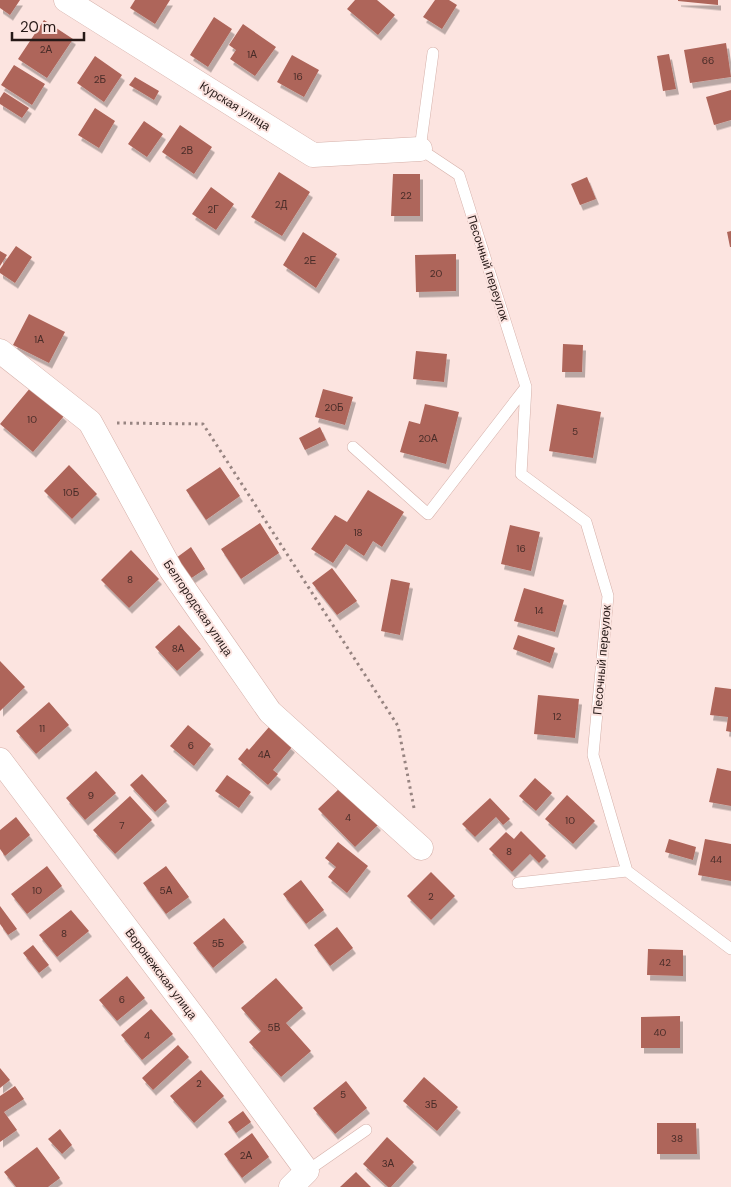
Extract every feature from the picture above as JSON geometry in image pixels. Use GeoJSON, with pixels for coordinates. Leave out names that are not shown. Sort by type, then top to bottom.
{"type":"FeatureCollection","features":[{"type":"Feature","properties":{"kind":"street","name":"Курская улица"},"geometry":{"type":"LineString","coordinates":[[66,0],[313,155],[420,149]]}},
{"type":"Feature","properties":{"kind":"street","name":"Белгородская улица"},"geometry":{"type":"LineString","coordinates":[[0,351],[90,422],[170,570],[270,712],[421,848]]}},
{"type":"Feature","properties":{"kind":"street","name":"Воронежская улица"},"geometry":{"type":"LineString","coordinates":[[0,760],[202,1028],[299,1179]]}},
{"type":"Feature","properties":{"kind":"lane"},"geometry":{"type":"LineString","coordinates":[[420,149],[432,53]]}},
{"type":"Feature","properties":{"kind":"lane","name":"Песочный переулок"},"geometry":{"type":"LineString","coordinates":[[420,149],[459,175],[526,387],[521,474],[586,522],[608,596],[593,755],[627,871]]}},
{"type":"Feature","properties":{"kind":"lane"},"geometry":{"type":"LineString","coordinates":[[353,447],[428,514],[526,387]]}},
{"type":"Feature","properties":{"kind":"lane"},"geometry":{"type":"LineString","coordinates":[[518,883],[627,871],[731,949]]}},
{"type":"Feature","properties":{"kind":"lane"},"geometry":{"type":"LineString","coordinates":[[299,1179],[366,1130]]}},
{"type":"Feature","properties":{"kind":"path"},"geometry":{"type":"LineString","coordinates":[[90,422],[203,424],[398,726],[414,810]]}},
{"type":"Feature","properties":{"kind":"building"},"geometry":{"type":"Polygon","coordinates":[[[0,0],[20,0],[10,15],[0,8],[0,0]]]}},
{"type":"Feature","properties":{"kind":"building"},"geometry":{"type":"Polygon","coordinates":[[[135,0],[170,0],[155,24],[130,8],[135,0]]]}},
{"type":"Feature","properties":{"kind":"building"},"geometry":{"type":"Polygon","coordinates":[[[355,0],[377,0],[395,15],[378,35],[347,9],[355,0]]]}},
{"type":"Feature","properties":{"kind":"building"},"geometry":{"type":"Polygon","coordinates":[[[435,0],[449,0],[457,5],[442,29],[423,17],[435,0]]]}},
{"type":"Feature","properties":{"kind":"building"},"geometry":{"type":"Polygon","coordinates":[[[718,0],[718,5],[678,1],[718,0]]]}},
{"type":"Feature","properties":{"kind":"building"},"geometry":{"type":"Polygon","coordinates":[[[214,17],[232,29],[208,67],[190,55],[214,17]]]}},
{"type":"Feature","properties":{"kind":"building"},"geometry":{"type":"Polygon","coordinates":[[[44,20],[73,39],[47,78],[18,59],[44,20]]]}},
{"type":"Feature","properties":{"kind":"building"},"geometry":{"type":"Polygon","coordinates":[[[243,24],[276,47],[255,76],[230,59],[236,50],[229,45],[243,24]]]}},
{"type":"Feature","properties":{"kind":"building"},"geometry":{"type":"Polygon","coordinates":[[[726,43],[731,77],[690,83],[684,50],[726,43]]]}},
{"type":"Feature","properties":{"kind":"building"},"geometry":{"type":"Polygon","coordinates":[[[669,54],[676,89],[663,91],[657,56],[669,54]]]}},
{"type":"Feature","properties":{"kind":"building"},"geometry":{"type":"Polygon","coordinates":[[[292,55],[319,70],[304,97],[277,82],[292,55]]]}},
{"type":"Feature","properties":{"kind":"building"},"geometry":{"type":"Polygon","coordinates":[[[95,56],[122,75],[104,102],[77,83],[95,56]]]}},
{"type":"Feature","properties":{"kind":"building"},"geometry":{"type":"Polygon","coordinates":[[[14,65],[45,84],[32,105],[1,85],[14,65]]]}},
{"type":"Feature","properties":{"kind":"building"},"geometry":{"type":"Polygon","coordinates":[[[135,77],[159,91],[154,100],[129,85],[135,77]]]}},
{"type":"Feature","properties":{"kind":"building"},"geometry":{"type":"Polygon","coordinates":[[[731,90],[731,120],[714,125],[706,97],[731,90]]]}},
{"type":"Feature","properties":{"kind":"building"},"geometry":{"type":"Polygon","coordinates":[[[4,92],[29,108],[22,118],[0,104],[0,98],[4,92]]]}},
{"type":"Feature","properties":{"kind":"building"},"geometry":{"type":"Polygon","coordinates":[[[95,108],[115,121],[99,148],[78,135],[95,108]]]}},
{"type":"Feature","properties":{"kind":"building"},"geometry":{"type":"Polygon","coordinates":[[[144,121],[163,134],[147,157],[128,144],[144,121]]]}},
{"type":"Feature","properties":{"kind":"building"},"geometry":{"type":"Polygon","coordinates":[[[180,125],[212,147],[194,174],[162,152],[180,125]]]}},
{"type":"Feature","properties":{"kind":"building"},"geometry":{"type":"Polygon","coordinates":[[[279,172],[310,192],[282,236],[251,217],[279,172]]]}},
{"type":"Feature","properties":{"kind":"building"},"geometry":{"type":"Polygon","coordinates":[[[393,174],[420,174],[420,216],[391,216],[393,174]]]}},
{"type":"Feature","properties":{"kind":"building"},"geometry":{"type":"Polygon","coordinates":[[[587,177],[596,199],[580,205],[571,184],[587,177]]]}},
{"type":"Feature","properties":{"kind":"building"},"geometry":{"type":"Polygon","coordinates":[[[211,187],[234,204],[216,230],[192,214],[211,187]]]}},
{"type":"Feature","properties":{"kind":"building"},"geometry":{"type":"Polygon","coordinates":[[[731,231],[731,247],[730,247],[727,232],[731,231]]]}},
{"type":"Feature","properties":{"kind":"building"},"geometry":{"type":"Polygon","coordinates":[[[303,232],[337,254],[316,288],[283,265],[303,232]]]}},
{"type":"Feature","properties":{"kind":"building"},"geometry":{"type":"Polygon","coordinates":[[[16,246],[32,257],[15,283],[0,273],[0,269],[16,246]]]}},
{"type":"Feature","properties":{"kind":"building"},"geometry":{"type":"Polygon","coordinates":[[[0,251],[7,255],[0,266],[0,251]]]}},
{"type":"Feature","properties":{"kind":"building"},"geometry":{"type":"Polygon","coordinates":[[[456,254],[456,291],[416,292],[415,255],[456,254]]]}},
{"type":"Feature","properties":{"kind":"building"},"geometry":{"type":"Polygon","coordinates":[[[29,314],[65,332],[49,363],[13,345],[29,314]]]}},
{"type":"Feature","properties":{"kind":"building"},"geometry":{"type":"Polygon","coordinates":[[[563,344],[583,345],[582,372],[562,372],[563,344]]]}},
{"type":"Feature","properties":{"kind":"building"},"geometry":{"type":"Polygon","coordinates":[[[416,351],[447,354],[444,382],[413,379],[416,351]]]}},
{"type":"Feature","properties":{"kind":"building"},"geometry":{"type":"Polygon","coordinates":[[[31,387],[64,416],[33,452],[0,424],[31,387]]]}},
{"type":"Feature","properties":{"kind":"building"},"geometry":{"type":"Polygon","coordinates":[[[323,389],[353,397],[345,425],[315,417],[323,389]]]}},
{"type":"Feature","properties":{"kind":"building"},"geometry":{"type":"Polygon","coordinates":[[[425,404],[459,412],[446,464],[400,452],[409,421],[420,424],[425,404]]]}},
{"type":"Feature","properties":{"kind":"building"},"geometry":{"type":"Polygon","coordinates":[[[557,404],[601,412],[593,458],[549,451],[557,404]]]}},
{"type":"Feature","properties":{"kind":"building"},"geometry":{"type":"Polygon","coordinates":[[[320,427],[326,440],[305,450],[299,438],[320,427]]]}},
{"type":"Feature","properties":{"kind":"building"},"geometry":{"type":"Polygon","coordinates":[[[69,465],[97,494],[72,519],[44,491],[69,465]]]}},
{"type":"Feature","properties":{"kind":"building"},"geometry":{"type":"Polygon","coordinates":[[[220,467],[240,496],[206,520],[186,490],[220,467]]]}},
{"type":"Feature","properties":{"kind":"building"},"geometry":{"type":"Polygon","coordinates":[[[368,490],[404,512],[382,547],[373,541],[364,556],[346,544],[333,563],[311,549],[335,515],[347,522],[368,490]]]}},
{"type":"Feature","properties":{"kind":"building"},"geometry":{"type":"Polygon","coordinates":[[[260,523],[279,553],[241,579],[221,549],[260,523]]]}},
{"type":"Feature","properties":{"kind":"building"},"geometry":{"type":"Polygon","coordinates":[[[510,525],[540,532],[531,571],[501,564],[510,525]]]}},
{"type":"Feature","properties":{"kind":"building"},"geometry":{"type":"Polygon","coordinates":[[[191,547],[205,569],[190,579],[176,558],[191,547]]]}},
{"type":"Feature","properties":{"kind":"building"},"geometry":{"type":"Polygon","coordinates":[[[131,550],[159,579],[129,608],[101,580],[131,550]]]}},
{"type":"Feature","properties":{"kind":"building"},"geometry":{"type":"Polygon","coordinates":[[[332,568],[357,601],[337,615],[312,583],[332,568]]]}},
{"type":"Feature","properties":{"kind":"building"},"geometry":{"type":"Polygon","coordinates":[[[391,579],[410,583],[400,635],[381,631],[391,579]]]}},
{"type":"Feature","properties":{"kind":"building"},"geometry":{"type":"Polygon","coordinates":[[[524,588],[564,600],[555,632],[514,621],[524,588]]]}},
{"type":"Feature","properties":{"kind":"building"},"geometry":{"type":"Polygon","coordinates":[[[179,625],[201,649],[177,671],[155,647],[179,625]]]}},
{"type":"Feature","properties":{"kind":"building"},"geometry":{"type":"Polygon","coordinates":[[[518,635],[555,648],[550,663],[513,649],[518,635]]]}},
{"type":"Feature","properties":{"kind":"building"},"geometry":{"type":"Polygon","coordinates":[[[0,661],[25,687],[0,711],[0,661]]]}},
{"type":"Feature","properties":{"kind":"building"},"geometry":{"type":"Polygon","coordinates":[[[715,687],[731,689],[731,732],[726,731],[728,717],[710,715],[715,687]]]}},
{"type":"Feature","properties":{"kind":"building"},"geometry":{"type":"Polygon","coordinates":[[[538,695],[579,699],[575,738],[534,734],[538,695]]]}},
{"type":"Feature","properties":{"kind":"building"},"geometry":{"type":"Polygon","coordinates":[[[49,702],[69,725],[36,754],[16,731],[49,702]]]}},
{"type":"Feature","properties":{"kind":"building"},"geometry":{"type":"Polygon","coordinates":[[[188,725],[211,744],[194,766],[170,746],[188,725]]]}},
{"type":"Feature","properties":{"kind":"building"},"geometry":{"type":"Polygon","coordinates":[[[269,727],[292,747],[273,770],[278,774],[268,785],[238,759],[247,748],[249,750],[269,727]]]}},
{"type":"Feature","properties":{"kind":"building"},"geometry":{"type":"Polygon","coordinates":[[[717,768],[731,771],[731,806],[709,802],[717,768]]]}},
{"type":"Feature","properties":{"kind":"building"},"geometry":{"type":"Polygon","coordinates":[[[96,771],[116,793],[85,820],[66,798],[96,771]]]}},
{"type":"Feature","properties":{"kind":"building"},"geometry":{"type":"Polygon","coordinates":[[[142,774],[167,801],[155,812],[130,785],[142,774]]]}},
{"type":"Feature","properties":{"kind":"building"},"geometry":{"type":"Polygon","coordinates":[[[227,775],[251,792],[239,808],[215,791],[227,775]]]}},
{"type":"Feature","properties":{"kind":"building"},"geometry":{"type":"Polygon","coordinates":[[[535,778],[552,793],[536,811],[519,796],[535,778]]]}},
{"type":"Feature","properties":{"kind":"building"},"geometry":{"type":"Polygon","coordinates":[[[341,787],[378,825],[355,847],[318,809],[341,787]]]}},
{"type":"Feature","properties":{"kind":"building"},"geometry":{"type":"Polygon","coordinates":[[[567,795],[595,821],[573,844],[545,819],[567,795]]]}},
{"type":"Feature","properties":{"kind":"building"},"geometry":{"type":"Polygon","coordinates":[[[130,796],[152,820],[115,854],[93,830],[130,796]]]}},
{"type":"Feature","properties":{"kind":"building"},"geometry":{"type":"Polygon","coordinates":[[[490,798],[510,819],[503,825],[496,817],[475,837],[462,824],[490,798]]]}},
{"type":"Feature","properties":{"kind":"building"},"geometry":{"type":"Polygon","coordinates":[[[16,817],[30,835],[5,856],[0,849],[0,830],[16,817]]]}},
{"type":"Feature","properties":{"kind":"building"},"geometry":{"type":"Polygon","coordinates":[[[521,831],[546,856],[539,863],[530,854],[512,872],[489,849],[506,832],[514,839],[521,831]]]}},
{"type":"Feature","properties":{"kind":"building"},"geometry":{"type":"Polygon","coordinates":[[[669,839],[696,847],[693,860],[665,852],[669,839]]]}},
{"type":"Feature","properties":{"kind":"building"},"geometry":{"type":"Polygon","coordinates":[[[705,839],[731,844],[731,881],[698,875],[705,839]]]}},
{"type":"Feature","properties":{"kind":"building"},"geometry":{"type":"Polygon","coordinates":[[[338,842],[368,866],[347,893],[328,877],[336,867],[325,858],[338,842]]]}},
{"type":"Feature","properties":{"kind":"building"},"geometry":{"type":"Polygon","coordinates":[[[47,866],[62,886],[27,914],[11,894],[47,866]]]}},
{"type":"Feature","properties":{"kind":"building"},"geometry":{"type":"Polygon","coordinates":[[[166,866],[189,897],[166,914],[143,883],[166,866]]]}},
{"type":"Feature","properties":{"kind":"building"},"geometry":{"type":"Polygon","coordinates":[[[431,872],[455,896],[431,920],[407,896],[431,872]]]}},
{"type":"Feature","properties":{"kind":"building"},"geometry":{"type":"Polygon","coordinates":[[[301,880],[324,910],[306,924],[283,894],[301,880]]]}},
{"type":"Feature","properties":{"kind":"building"},"geometry":{"type":"Polygon","coordinates":[[[0,906],[17,929],[8,935],[0,924],[0,906]]]}},
{"type":"Feature","properties":{"kind":"building"},"geometry":{"type":"Polygon","coordinates":[[[71,910],[89,931],[57,957],[39,935],[71,910]]]}},
{"type":"Feature","properties":{"kind":"building"},"geometry":{"type":"Polygon","coordinates":[[[224,918],[244,942],[213,968],[193,943],[224,918]]]}},
{"type":"Feature","properties":{"kind":"building"},"geometry":{"type":"Polygon","coordinates":[[[337,927],[353,948],[330,966],[314,945],[337,927]]]}},
{"type":"Feature","properties":{"kind":"building"},"geometry":{"type":"Polygon","coordinates":[[[33,945],[49,965],[39,973],[23,953],[33,945]]]}},
{"type":"Feature","properties":{"kind":"building"},"geometry":{"type":"Polygon","coordinates":[[[648,949],[683,950],[683,976],[647,975],[648,949]]]}},
{"type":"Feature","properties":{"kind":"building"},"geometry":{"type":"Polygon","coordinates":[[[127,976],[145,998],[117,1021],[99,1000],[127,976]]]}},
{"type":"Feature","properties":{"kind":"building"},"geometry":{"type":"Polygon","coordinates":[[[276,978],[303,1008],[286,1023],[311,1051],[281,1077],[249,1042],[261,1031],[241,1008],[276,978]]]}},
{"type":"Feature","properties":{"kind":"building"},"geometry":{"type":"Polygon","coordinates":[[[151,1009],[173,1034],[142,1060],[121,1035],[151,1009]]]}},
{"type":"Feature","properties":{"kind":"building"},"geometry":{"type":"Polygon","coordinates":[[[680,1016],[680,1048],[641,1048],[641,1017],[680,1016]]]}},
{"type":"Feature","properties":{"kind":"building"},"geometry":{"type":"Polygon","coordinates":[[[178,1045],[189,1057],[153,1090],[142,1078],[178,1045]]]}},
{"type":"Feature","properties":{"kind":"building"},"geometry":{"type":"Polygon","coordinates":[[[0,1068],[10,1080],[0,1088],[0,1068]]]}},
{"type":"Feature","properties":{"kind":"building"},"geometry":{"type":"Polygon","coordinates":[[[201,1070],[224,1096],[194,1123],[170,1096],[201,1070]]]}},
{"type":"Feature","properties":{"kind":"building"},"geometry":{"type":"Polygon","coordinates":[[[424,1077],[458,1107],[437,1131],[403,1101],[424,1077]]]}},
{"type":"Feature","properties":{"kind":"building"},"geometry":{"type":"Polygon","coordinates":[[[346,1081],[367,1108],[335,1134],[313,1108],[346,1081]]]}},
{"type":"Feature","properties":{"kind":"building"},"geometry":{"type":"Polygon","coordinates":[[[15,1086],[24,1099],[4,1112],[17,1130],[0,1142],[0,1096],[15,1086]]]}},
{"type":"Feature","properties":{"kind":"building"},"geometry":{"type":"Polygon","coordinates":[[[243,1111],[251,1122],[236,1133],[228,1122],[243,1111]]]}},
{"type":"Feature","properties":{"kind":"building"},"geometry":{"type":"Polygon","coordinates":[[[657,1123],[696,1123],[697,1154],[657,1154],[657,1123]]]}},
{"type":"Feature","properties":{"kind":"building"},"geometry":{"type":"Polygon","coordinates":[[[60,1129],[72,1145],[62,1154],[48,1139],[60,1129]]]}},
{"type":"Feature","properties":{"kind":"building"},"geometry":{"type":"Polygon","coordinates":[[[252,1133],[269,1157],[242,1178],[224,1154],[252,1133]]]}},
{"type":"Feature","properties":{"kind":"building"},"geometry":{"type":"Polygon","coordinates":[[[387,1137],[414,1162],[391,1187],[388,1187],[363,1164],[387,1137]]]}},
{"type":"Feature","properties":{"kind":"building"},"geometry":{"type":"Polygon","coordinates":[[[37,1147],[60,1178],[48,1187],[16,1187],[4,1172],[37,1147]]]}},
{"type":"Feature","properties":{"kind":"building"},"geometry":{"type":"Polygon","coordinates":[[[356,1172],[371,1187],[340,1187],[356,1172]]]}}]}
